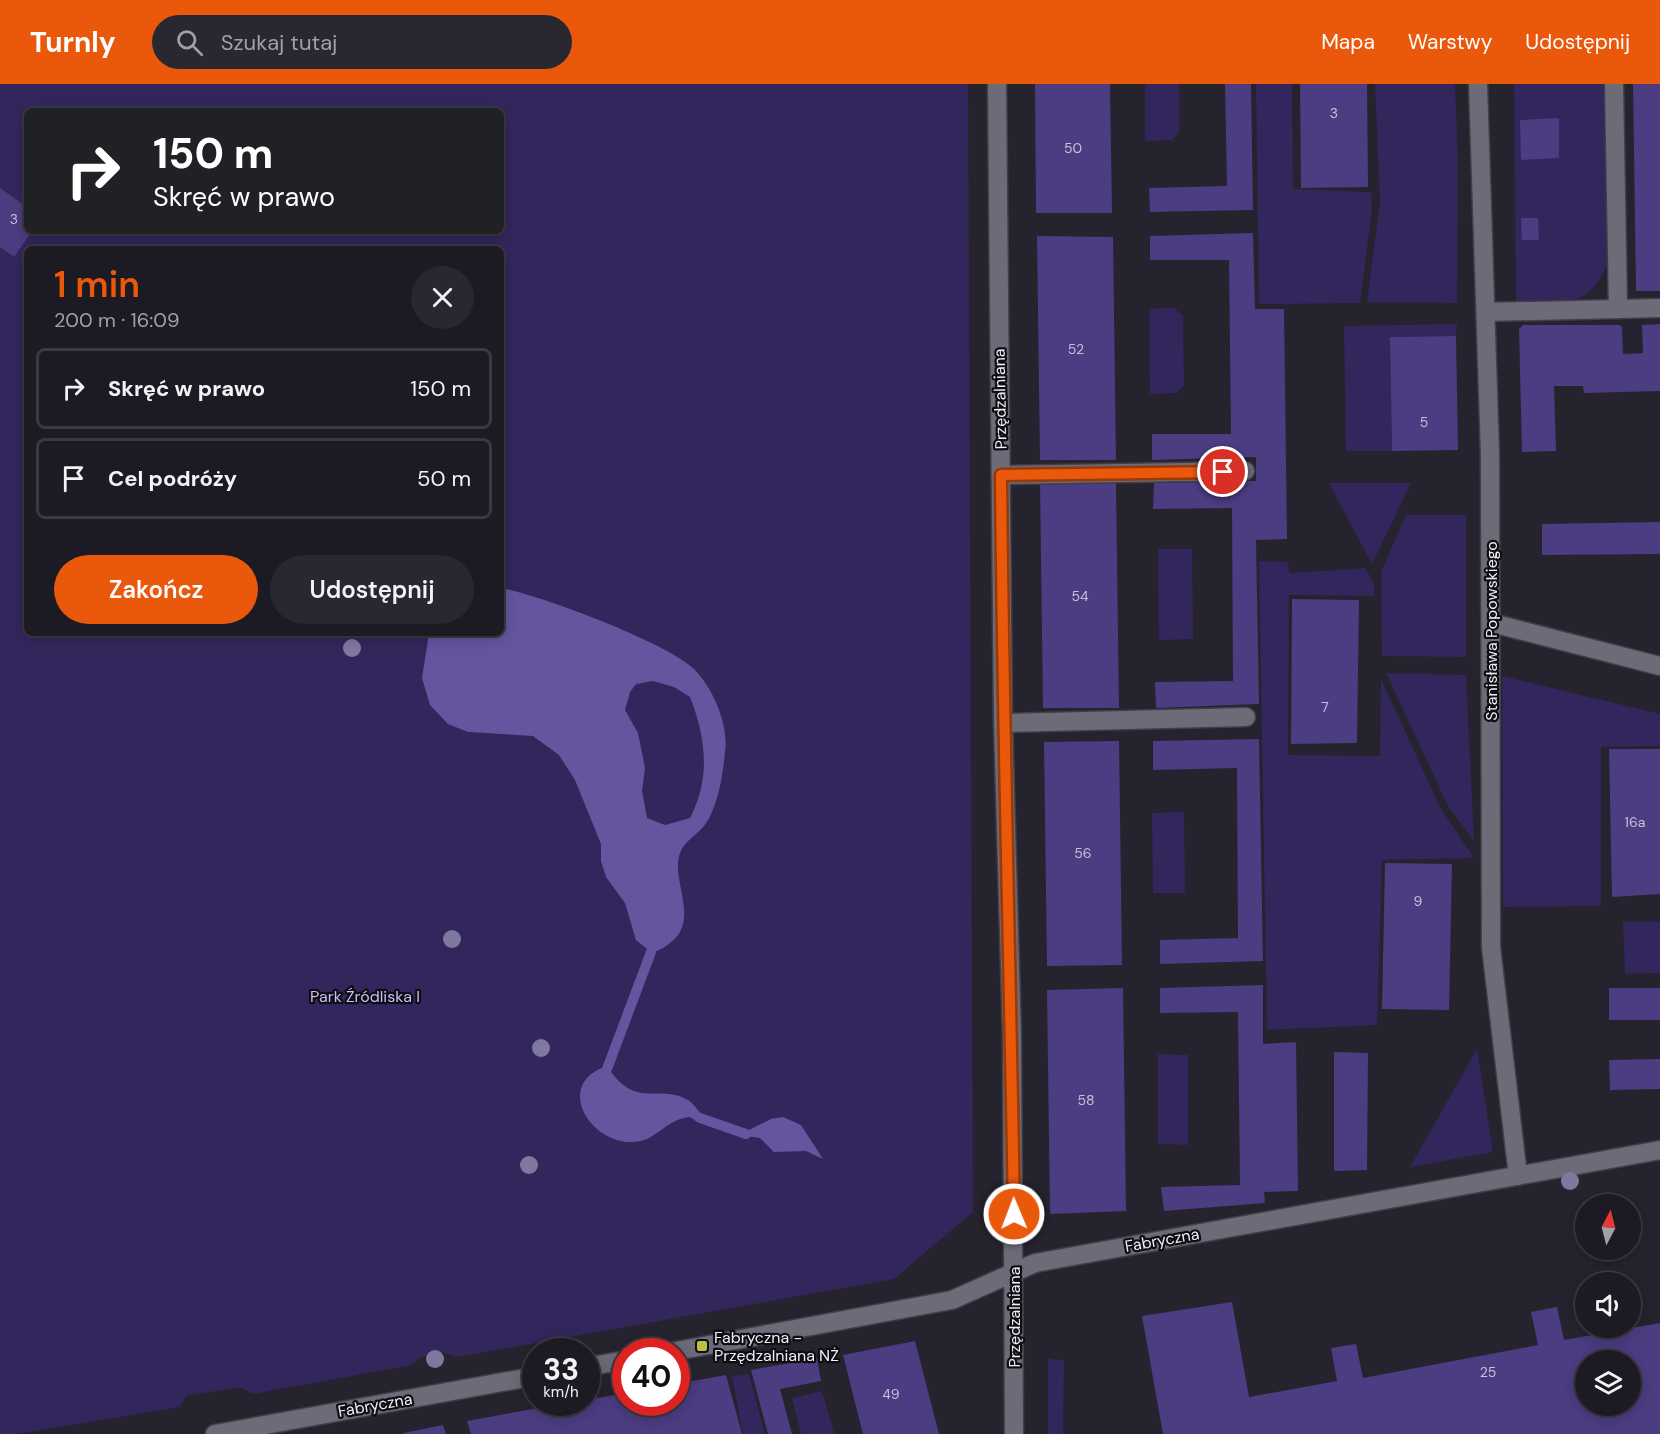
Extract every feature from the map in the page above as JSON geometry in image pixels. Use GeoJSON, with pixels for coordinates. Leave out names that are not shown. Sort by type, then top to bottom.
{"type":"FeatureCollection","features":[{"type":"Feature","properties":{"kind":"street","name":"Przędzalniana"},"geometry":{"type":"LineString","coordinates":[[997,84],[1003,723],[1011,980],[1014,1434]]}},
{"type":"Feature","properties":{"kind":"street","name":"Stanisława Popowskiego"},"geometry":{"type":"LineString","coordinates":[[1478,84],[1486,312],[1491,623],[1491,947],[1518,1176]]}},
{"type":"Feature","properties":{"kind":"street"},"geometry":{"type":"LineString","coordinates":[[1614,84],[1618,309]]}},
{"type":"Feature","properties":{"kind":"street"},"geometry":{"type":"LineString","coordinates":[[1486,312],[1660,308]]}},
{"type":"Feature","properties":{"kind":"street"},"geometry":{"type":"LineString","coordinates":[[1001,475],[1245,471]]}},
{"type":"Feature","properties":{"kind":"street"},"geometry":{"type":"LineString","coordinates":[[1491,623],[1660,666]]}},
{"type":"Feature","properties":{"kind":"street"},"geometry":{"type":"LineString","coordinates":[[1003,723],[1246,717]]}},
{"type":"Feature","properties":{"kind":"street","name":"Fabryczna"},"geometry":{"type":"LineString","coordinates":[[690,1348],[952,1300],[1035,1263],[1660,1150]]}},
{"type":"Feature","properties":{"kind":"street","name":"Fabryczna"},"geometry":{"type":"LineString","coordinates":[[214,1434],[522,1379]]}},
{"type":"Feature","properties":{"kind":"green space","name":"Park Źródliska I"},"geometry":{"type":"Polygon","coordinates":[[[0,84],[968,84],[973,1212],[894,1279],[563,1338],[522,1338],[522,1345],[457,1357],[444,1353],[427,1354],[412,1365],[252,1394],[240,1387],[186,1396],[180,1407],[17,1434],[0,1434],[0,84]]]}},
{"type":"Feature","properties":{"kind":"green space"},"geometry":{"type":"Polygon","coordinates":[[[1145,84],[1179,84],[1179,133],[1172,140],[1145,141],[1145,84]]]}},
{"type":"Feature","properties":{"kind":"green space"},"geometry":{"type":"Polygon","coordinates":[[[1256,84],[1292,84],[1293,189],[1371,192],[1372,210],[1360,303],[1259,304],[1256,84]]]}},
{"type":"Feature","properties":{"kind":"green space"},"geometry":{"type":"Polygon","coordinates":[[[1375,84],[1455,84],[1458,166],[1457,303],[1367,302],[1380,202],[1375,84]]]}},
{"type":"Feature","properties":{"kind":"green space"},"geometry":{"type":"Polygon","coordinates":[[[1514,84],[1604,84],[1607,264],[1592,290],[1572,300],[1516,301],[1514,84]]]}},
{"type":"Feature","properties":{"kind":"green space"},"geometry":{"type":"Polygon","coordinates":[[[1174,308],[1183,316],[1184,385],[1177,393],[1150,394],[1149,309],[1174,308]]]}},
{"type":"Feature","properties":{"kind":"green space"},"geometry":{"type":"Polygon","coordinates":[[[1457,324],[1456,336],[1390,337],[1392,451],[1346,451],[1344,326],[1457,324]]]}},
{"type":"Feature","properties":{"kind":"green space"},"geometry":{"type":"Polygon","coordinates":[[[1329,483],[1411,483],[1372,564],[1329,483]]]}},
{"type":"Feature","properties":{"kind":"green space"},"geometry":{"type":"Polygon","coordinates":[[[1406,515],[1466,515],[1466,657],[1382,656],[1381,572],[1406,515]]]}},
{"type":"Feature","properties":{"kind":"green space"},"geometry":{"type":"Polygon","coordinates":[[[1158,549],[1192,549],[1193,639],[1159,640],[1158,549]]]}},
{"type":"Feature","properties":{"kind":"green space"},"geometry":{"type":"Polygon","coordinates":[[[1259,561],[1287,562],[1290,573],[1366,568],[1374,585],[1374,596],[1289,595],[1288,755],[1380,756],[1381,679],[1441,809],[1474,858],[1382,860],[1377,1025],[1267,1030],[1259,561]]]}},
{"type":"Feature","properties":{"kind":"green space"},"geometry":{"type":"Polygon","coordinates":[[[1386,673],[1466,675],[1474,841],[1448,806],[1386,673]]]}},
{"type":"Feature","properties":{"kind":"green space"},"geometry":{"type":"Polygon","coordinates":[[[1502,676],[1660,714],[1660,746],[1601,747],[1601,906],[1503,907],[1502,676]]]}},
{"type":"Feature","properties":{"kind":"green space"},"geometry":{"type":"Polygon","coordinates":[[[1184,812],[1185,893],[1153,893],[1152,813],[1184,812]]]}},
{"type":"Feature","properties":{"kind":"green space"},"geometry":{"type":"Polygon","coordinates":[[[1660,921],[1660,973],[1625,974],[1623,922],[1660,921]]]}},
{"type":"Feature","properties":{"kind":"green space"},"geometry":{"type":"Polygon","coordinates":[[[1477,1049],[1493,1152],[1410,1167],[1477,1049]]]}},
{"type":"Feature","properties":{"kind":"green space"},"geometry":{"type":"Polygon","coordinates":[[[1158,1054],[1188,1055],[1188,1145],[1158,1144],[1158,1054]]]}},
{"type":"Feature","properties":{"kind":"green space"},"geometry":{"type":"Polygon","coordinates":[[[1048,1358],[1064,1361],[1063,1434],[1048,1434],[1048,1358]]]}},
{"type":"Feature","properties":{"kind":"green space"},"geometry":{"type":"Polygon","coordinates":[[[749,1374],[765,1434],[743,1434],[732,1376],[749,1374]]]}},
{"type":"Feature","properties":{"kind":"green space"},"geometry":{"type":"Polygon","coordinates":[[[822,1391],[834,1434],[801,1434],[792,1398],[822,1391]]]}},
{"type":"Feature","properties":{"kind":"shaded area"},"geometry":{"type":"Polygon","coordinates":[[[504,589],[544,600],[631,633],[679,658],[694,669],[713,696],[722,719],[726,741],[721,780],[713,810],[704,826],[680,853],[678,864],[683,900],[683,923],[679,934],[670,943],[651,952],[636,940],[625,903],[606,877],[601,861],[601,844],[575,780],[559,755],[533,736],[468,732],[448,724],[430,705],[422,678],[429,636],[504,636],[504,589]],[[653,681],[636,684],[630,692],[625,710],[638,733],[645,768],[642,791],[647,818],[665,825],[690,818],[701,788],[703,743],[690,697],[674,687],[653,681]]]}},
{"type":"Feature","properties":{"kind":"shaded area"},"geometry":{"type":"Polygon","coordinates":[[[602,1068],[609,1069],[619,1081],[638,1092],[676,1095],[686,1099],[703,1116],[697,1122],[690,1117],[682,1118],[641,1141],[624,1142],[609,1137],[596,1128],[586,1116],[581,1103],[581,1089],[588,1077],[602,1068]]]}},
{"type":"Feature","properties":{"kind":"shaded area"},"geometry":{"type":"Polygon","coordinates":[[[783,1117],[801,1125],[823,1159],[806,1151],[774,1152],[760,1138],[746,1136],[747,1131],[771,1119],[783,1117]]]}},
{"type":"Feature","properties":{"kind":"building"},"geometry":{"type":"Polygon","coordinates":[[[1035,84],[1110,84],[1112,213],[1036,213],[1035,84]]]}},
{"type":"Feature","properties":{"kind":"building"},"geometry":{"type":"Polygon","coordinates":[[[1225,84],[1251,84],[1253,210],[1150,212],[1149,188],[1227,186],[1225,84]]]}},
{"type":"Feature","properties":{"kind":"building"},"geometry":{"type":"Polygon","coordinates":[[[1300,84],[1367,84],[1368,187],[1301,188],[1300,84]]]}},
{"type":"Feature","properties":{"kind":"building"},"geometry":{"type":"Polygon","coordinates":[[[1633,84],[1660,84],[1660,291],[1636,291],[1633,84]]]}},
{"type":"Feature","properties":{"kind":"building"},"geometry":{"type":"Polygon","coordinates":[[[1559,118],[1559,158],[1521,160],[1520,120],[1559,118]]]}},
{"type":"Feature","properties":{"kind":"building"},"geometry":{"type":"Polygon","coordinates":[[[0,188],[24,205],[24,234],[30,234],[14,257],[0,247],[0,188]]]}},
{"type":"Feature","properties":{"kind":"building"},"geometry":{"type":"Polygon","coordinates":[[[1521,218],[1538,218],[1539,240],[1522,240],[1521,218]]]}},
{"type":"Feature","properties":{"kind":"building"},"geometry":{"type":"Polygon","coordinates":[[[1253,233],[1255,309],[1284,309],[1287,539],[1256,540],[1259,704],[1156,708],[1155,682],[1233,681],[1232,508],[1153,509],[1154,483],[1256,481],[1256,457],[1152,460],[1152,434],[1231,434],[1229,260],[1150,260],[1150,236],[1253,233]]]}},
{"type":"Feature","properties":{"kind":"building"},"geometry":{"type":"Polygon","coordinates":[[[1037,236],[1113,237],[1116,460],[1040,460],[1037,236]]]}},
{"type":"Feature","properties":{"kind":"building"},"geometry":{"type":"Polygon","coordinates":[[[1660,324],[1660,391],[1584,393],[1583,386],[1554,386],[1556,451],[1522,452],[1519,329],[1523,325],[1619,325],[1622,327],[1623,354],[1643,353],[1642,325],[1660,324]]]}},
{"type":"Feature","properties":{"kind":"building"},"geometry":{"type":"Polygon","coordinates":[[[1456,336],[1458,450],[1392,451],[1390,337],[1456,336]]]}},
{"type":"Feature","properties":{"kind":"building"},"geometry":{"type":"Polygon","coordinates":[[[1116,483],[1119,708],[1043,708],[1040,484],[1116,483]]]}},
{"type":"Feature","properties":{"kind":"building"},"geometry":{"type":"Polygon","coordinates":[[[1660,522],[1660,554],[1542,555],[1542,524],[1660,522]]]}},
{"type":"Feature","properties":{"kind":"building"},"geometry":{"type":"Polygon","coordinates":[[[1292,599],[1359,600],[1357,743],[1291,744],[1292,599]]]}},
{"type":"Feature","properties":{"kind":"building"},"geometry":{"type":"Polygon","coordinates":[[[1259,739],[1263,961],[1160,964],[1160,940],[1238,938],[1237,768],[1153,770],[1153,741],[1259,739]]]}},
{"type":"Feature","properties":{"kind":"building"},"geometry":{"type":"Polygon","coordinates":[[[1119,741],[1122,965],[1047,966],[1044,742],[1119,741]]]}},
{"type":"Feature","properties":{"kind":"building"},"geometry":{"type":"Polygon","coordinates":[[[1609,749],[1660,749],[1660,894],[1612,897],[1609,749]]]}},
{"type":"Feature","properties":{"kind":"building"},"geometry":{"type":"Polygon","coordinates":[[[1385,863],[1452,864],[1449,1010],[1382,1009],[1385,863]]]}},
{"type":"Feature","properties":{"kind":"building"},"geometry":{"type":"Polygon","coordinates":[[[1263,985],[1263,1044],[1296,1042],[1298,1191],[1264,1192],[1265,1203],[1164,1211],[1161,1187],[1240,1185],[1238,1012],[1160,1013],[1160,988],[1263,985]]]}},
{"type":"Feature","properties":{"kind":"building"},"geometry":{"type":"Polygon","coordinates":[[[1123,988],[1126,1211],[1050,1214],[1047,990],[1123,988]]]}},
{"type":"Feature","properties":{"kind":"building"},"geometry":{"type":"Polygon","coordinates":[[[1609,988],[1660,988],[1660,1020],[1609,1020],[1609,988]]]}},
{"type":"Feature","properties":{"kind":"building"},"geometry":{"type":"Polygon","coordinates":[[[1334,1052],[1368,1053],[1367,1170],[1334,1171],[1334,1052]]]}},
{"type":"Feature","properties":{"kind":"building"},"geometry":{"type":"Polygon","coordinates":[[[1660,1059],[1660,1089],[1610,1090],[1609,1060],[1660,1059]]]}},
{"type":"Feature","properties":{"kind":"building"},"geometry":{"type":"Polygon","coordinates":[[[1232,1302],[1249,1397],[1337,1381],[1331,1348],[1356,1344],[1363,1378],[1538,1345],[1531,1312],[1557,1307],[1564,1340],[1641,1338],[1641,1326],[1660,1323],[1660,1434],[1163,1434],[1142,1316],[1232,1302]]]}},
{"type":"Feature","properties":{"kind":"building"},"geometry":{"type":"Polygon","coordinates":[[[915,1341],[939,1434],[863,1434],[843,1355],[915,1341]]]}},
{"type":"Feature","properties":{"kind":"building"},"geometry":{"type":"Polygon","coordinates":[[[817,1358],[821,1381],[780,1389],[792,1434],[768,1434],[751,1370],[817,1358]]]}},
{"type":"Feature","properties":{"kind":"building"},"geometry":{"type":"Polygon","coordinates":[[[726,1375],[742,1434],[471,1434],[467,1421],[522,1411],[522,1416],[600,1416],[600,1398],[612,1395],[612,1416],[690,1416],[690,1381],[726,1375]]]}},
{"type":"Feature","properties":{"kind":"building"},"geometry":{"type":"Polygon","coordinates":[[[443,1425],[446,1434],[404,1434],[404,1433],[443,1425]]]}},
{"type":"Feature","properties":{"kind":"waterway"},"geometry":{"type":"LineString","coordinates":[[607,1069],[651,952]]}},
{"type":"Feature","properties":{"kind":"waterway"},"geometry":{"type":"LineString","coordinates":[[700,1118],[746,1134]]}},
{"type":"Feature","properties":{"kind":"place","name":"Fabryczna - Przędzalniana NŻ"},"geometry":{"type":"Point","coordinates":[702,1346]}},
{"type":"Feature","properties":{"kind":"route"},"geometry":{"type":"LineString","coordinates":[[1014,1214],[1011,980],[1003,723],[1001,475],[1223,472]]}}]}
